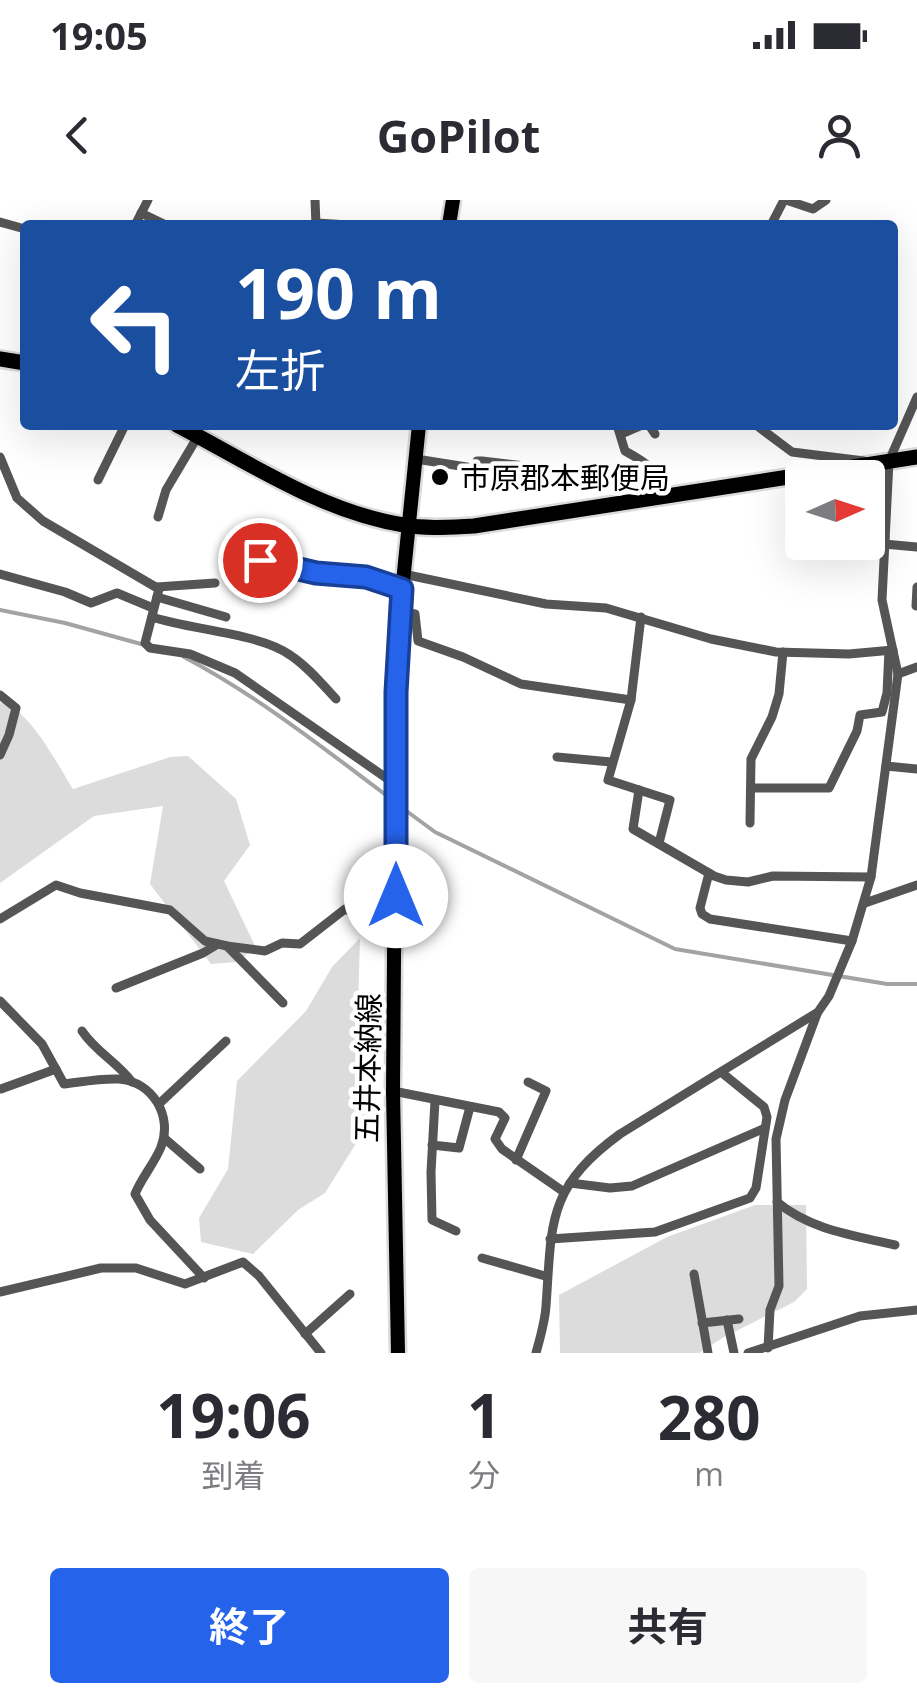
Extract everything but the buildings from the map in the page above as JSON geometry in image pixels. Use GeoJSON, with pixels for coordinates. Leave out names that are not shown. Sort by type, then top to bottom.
{"type":"FeatureCollection","features":[{"type":"Feature","properties":{"kind":"highway"},"geometry":{"type":"LineString","coordinates":[[187,430],[326,503],[408,526],[474,526],[785,477]]}},
{"type":"Feature","properties":{"kind":"highway"},"geometry":{"type":"LineString","coordinates":[[885,462],[917,456]]}},
{"type":"Feature","properties":{"kind":"main road","name":"五井本納線"},"geometry":{"type":"LineString","coordinates":[[398,1353],[393,1092],[395,784],[400,611],[419,430]]}},
{"type":"Feature","properties":{"kind":"street"},"geometry":{"type":"LineString","coordinates":[[785,200],[813,209],[826,200]]}},
{"type":"Feature","properties":{"kind":"street"},"geometry":{"type":"LineString","coordinates":[[138,220],[147,201]]}},
{"type":"Feature","properties":{"kind":"street"},"geometry":{"type":"LineString","coordinates":[[141,214],[155,220]]}},
{"type":"Feature","properties":{"kind":"street"},"geometry":{"type":"LineString","coordinates":[[0,359],[0,372]]}},
{"type":"Feature","properties":{"kind":"street"},"geometry":{"type":"LineString","coordinates":[[885,524],[889,461],[917,397]]}},
{"type":"Feature","properties":{"kind":"street"},"geometry":{"type":"LineString","coordinates":[[98,480],[123,430]]}},
{"type":"Feature","properties":{"kind":"street"},"geometry":{"type":"LineString","coordinates":[[619,430],[626,452],[652,465],[666,494]]}},
{"type":"Feature","properties":{"kind":"street"},"geometry":{"type":"LineString","coordinates":[[763,430],[792,452],[845,460]]}},
{"type":"Feature","properties":{"kind":"street"},"geometry":{"type":"LineString","coordinates":[[158,517],[166,490],[198,436]]}},
{"type":"Feature","properties":{"kind":"street"},"geometry":{"type":"LineString","coordinates":[[0,457],[17,498],[43,521],[157,592],[226,618]]}},
{"type":"Feature","properties":{"kind":"street"},"geometry":{"type":"LineString","coordinates":[[416,459],[473,468],[477,461],[526,466]]}},
{"type":"Feature","properties":{"kind":"street"},"geometry":{"type":"LineString","coordinates":[[885,540],[917,546]]}},
{"type":"Feature","properties":{"kind":"street"},"geometry":{"type":"LineString","coordinates":[[260,560],[316,573],[403,581],[546,604],[606,608],[711,639],[783,652],[850,654],[891,650]]}},
{"type":"Feature","properties":{"kind":"street"},"geometry":{"type":"LineString","coordinates":[[768,1348],[770,1310],[779,1286],[776,1139],[818,1012],[829,996],[852,941],[871,876],[898,674],[882,600],[883,560]]}},
{"type":"Feature","properties":{"kind":"street"},"geometry":{"type":"LineString","coordinates":[[0,574],[91,603],[117,593],[152,612],[209,632],[278,648],[292,656],[336,698]]}},
{"type":"Feature","properties":{"kind":"street"},"geometry":{"type":"LineString","coordinates":[[157,592],[216,583]]}},
{"type":"Feature","properties":{"kind":"street"},"geometry":{"type":"LineString","coordinates":[[916,606],[917,588]]}},
{"type":"Feature","properties":{"kind":"street"},"geometry":{"type":"LineString","coordinates":[[157,592],[146,643],[150,648],[190,654],[235,673],[395,784]]}},
{"type":"Feature","properties":{"kind":"street"},"geometry":{"type":"LineString","coordinates":[[400,611],[415,614],[418,641],[521,684],[631,700]]}},
{"type":"Feature","properties":{"kind":"street"},"geometry":{"type":"LineString","coordinates":[[641,617],[631,700],[608,780],[670,800],[660,843]]}},
{"type":"Feature","properties":{"kind":"street"},"geometry":{"type":"LineString","coordinates":[[750,788],[829,788],[857,732],[860,716],[882,712],[891,650]]}},
{"type":"Feature","properties":{"kind":"street"},"geometry":{"type":"LineString","coordinates":[[750,823],[751,759],[779,694],[783,652]]}},
{"type":"Feature","properties":{"kind":"street"},"geometry":{"type":"LineString","coordinates":[[898,674],[917,667]]}},
{"type":"Feature","properties":{"kind":"street"},"geometry":{"type":"LineString","coordinates":[[0,696],[16,708],[0,754]]}},
{"type":"Feature","properties":{"kind":"street"},"geometry":{"type":"LineString","coordinates":[[557,757],[611,762]]}},
{"type":"Feature","properties":{"kind":"street"},"geometry":{"type":"LineString","coordinates":[[886,766],[917,768]]}},
{"type":"Feature","properties":{"kind":"street"},"geometry":{"type":"LineString","coordinates":[[640,790],[633,829],[709,873],[748,882],[773,876],[871,876]]}},
{"type":"Feature","properties":{"kind":"street"},"geometry":{"type":"LineString","coordinates":[[709,873],[700,908],[710,919],[852,941]]}},
{"type":"Feature","properties":{"kind":"street"},"geometry":{"type":"LineString","coordinates":[[0,919],[56,885],[170,910],[205,941],[222,945],[265,951],[282,943],[300,944],[345,910],[396,933]]}},
{"type":"Feature","properties":{"kind":"street"},"geometry":{"type":"LineString","coordinates":[[865,903],[917,885]]}},
{"type":"Feature","properties":{"kind":"street"},"geometry":{"type":"LineString","coordinates":[[116,988],[222,945]]}},
{"type":"Feature","properties":{"kind":"street"},"geometry":{"type":"LineString","coordinates":[[222,945],[283,1002]]}},
{"type":"Feature","properties":{"kind":"street"},"geometry":{"type":"LineString","coordinates":[[0,1000],[42,1044],[64,1084],[117,1079],[132,1082]]}},
{"type":"Feature","properties":{"kind":"street"},"geometry":{"type":"LineString","coordinates":[[536,1353],[546,1308],[550,1238],[567,1188],[609,1142],[818,1012]]}},
{"type":"Feature","properties":{"kind":"street"},"geometry":{"type":"LineString","coordinates":[[82,1031],[90,1044],[160,1103],[167,1119],[164,1138],[135,1194],[150,1220],[204,1278]]}},
{"type":"Feature","properties":{"kind":"street"},"geometry":{"type":"LineString","coordinates":[[160,1103],[226,1041]]}},
{"type":"Feature","properties":{"kind":"street"},"geometry":{"type":"LineString","coordinates":[[2,1089],[56,1069]]}},
{"type":"Feature","properties":{"kind":"street"},"geometry":{"type":"LineString","coordinates":[[550,1238],[655,1232],[750,1198],[756,1188],[765,1128],[764,1107],[722,1072]]}},
{"type":"Feature","properties":{"kind":"street"},"geometry":{"type":"LineString","coordinates":[[516,1160],[546,1091],[528,1082]]}},
{"type":"Feature","properties":{"kind":"street"},"geometry":{"type":"LineString","coordinates":[[393,1092],[503,1114],[505,1118],[495,1140],[516,1160],[567,1188],[632,1186],[765,1128]]}},
{"type":"Feature","properties":{"kind":"street"},"geometry":{"type":"LineString","coordinates":[[435,1101],[432,1220],[456,1232]]}},
{"type":"Feature","properties":{"kind":"street"},"geometry":{"type":"LineString","coordinates":[[432,1146],[459,1148],[470,1107]]}},
{"type":"Feature","properties":{"kind":"street"},"geometry":{"type":"LineString","coordinates":[[164,1138],[200,1169]]}},
{"type":"Feature","properties":{"kind":"street"},"geometry":{"type":"LineString","coordinates":[[777,1202],[797,1219],[815,1226],[895,1245]]}},
{"type":"Feature","properties":{"kind":"street"},"geometry":{"type":"LineString","coordinates":[[482,1258],[546,1276]]}},
{"type":"Feature","properties":{"kind":"street"},"geometry":{"type":"LineString","coordinates":[[0,1292],[102,1268],[136,1268],[185,1284],[243,1262],[259,1276],[321,1353]]}},
{"type":"Feature","properties":{"kind":"street"},"geometry":{"type":"LineString","coordinates":[[694,1274],[708,1353]]}},
{"type":"Feature","properties":{"kind":"street"},"geometry":{"type":"LineString","coordinates":[[306,1334],[350,1294]]}},
{"type":"Feature","properties":{"kind":"street"},"geometry":{"type":"LineString","coordinates":[[748,1353],[860,1316],[917,1310]]}},
{"type":"Feature","properties":{"kind":"street"},"geometry":{"type":"LineString","coordinates":[[702,1323],[739,1318]]}},
{"type":"Feature","properties":{"kind":"street"},"geometry":{"type":"LineString","coordinates":[[726,1320],[734,1353]]}},
{"type":"Feature","properties":{"kind":"shaded area"},"geometry":{"type":"Polygon","coordinates":[[[0,702],[11,706],[32,726],[73,789],[170,757],[188,756],[236,799],[250,845],[224,881],[256,948],[236,962],[211,964],[150,884],[163,806],[94,816],[0,883],[0,702]]]}},
{"type":"Feature","properties":{"kind":"shaded area"},"geometry":{"type":"Polygon","coordinates":[[[360,938],[358,1007],[367,1027],[377,1110],[325,1193],[298,1210],[253,1254],[201,1242],[199,1218],[228,1169],[237,1081],[306,1011],[332,967],[360,938]]]}},
{"type":"Feature","properties":{"kind":"shaded area"},"geometry":{"type":"Polygon","coordinates":[[[755,1205],[806,1205],[807,1289],[794,1302],[699,1353],[560,1353],[559,1295],[667,1237],[755,1205]]]}},
{"type":"Feature","properties":{"kind":"waterway"},"geometry":{"type":"LineString","coordinates":[[0,610],[141,644]]}},
{"type":"Feature","properties":{"kind":"waterway"},"geometry":{"type":"LineString","coordinates":[[184,657],[264,706],[390,798]]}},
{"type":"Feature","properties":{"kind":"waterway"},"geometry":{"type":"LineString","coordinates":[[401,807],[435,832],[675,949],[887,984],[917,984]]}},
{"type":"Feature","properties":{"kind":"place","name":"市原郡本郵便局"},"geometry":{"type":"Point","coordinates":[440,477]}},
{"type":"Feature","properties":{"kind":"route"},"geometry":{"type":"LineString","coordinates":[[260,560],[316,573],[366,577],[402,589],[396,652],[396,896]]}}]}
